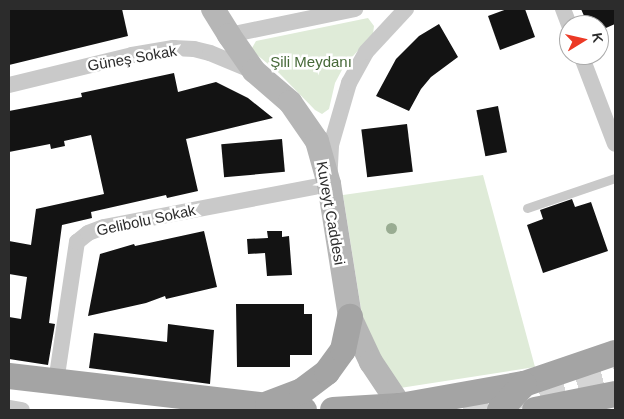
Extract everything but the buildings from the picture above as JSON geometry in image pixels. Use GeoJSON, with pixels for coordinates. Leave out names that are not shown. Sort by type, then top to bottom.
{"type":"FeatureCollection","features":[{"type":"Feature","properties":{"kind":"main road","name":"Kuveyt Caddesi"},"geometry":{"type":"LineString","coordinates":[[213,9],[228,35],[254,71],[290,102],[310,128],[317,141],[329,184],[350,317],[371,362],[403,409]]}},
{"type":"Feature","properties":{"kind":"main road"},"geometry":{"type":"LineString","coordinates":[[260,407],[302,392],[327,372],[343,350],[350,317]]}},
{"type":"Feature","properties":{"kind":"main road"},"geometry":{"type":"LineString","coordinates":[[333,410],[403,409],[524,384],[615,353]]}},
{"type":"Feature","properties":{"kind":"main road"},"geometry":{"type":"LineString","coordinates":[[9,376],[260,407],[304,410]]}},
{"type":"Feature","properties":{"kind":"main road"},"geometry":{"type":"LineString","coordinates":[[500,410],[524,384]]}},
{"type":"Feature","properties":{"kind":"main road"},"geometry":{"type":"LineString","coordinates":[[9,388],[178,410]]}},
{"type":"Feature","properties":{"kind":"main road"},"geometry":{"type":"LineString","coordinates":[[535,410],[615,394]]}},
{"type":"Feature","properties":{"kind":"street"},"geometry":{"type":"LineString","coordinates":[[228,35],[355,9]]}},
{"type":"Feature","properties":{"kind":"street"},"geometry":{"type":"LineString","coordinates":[[329,184],[331,145],[349,83],[366,52],[406,9]]}},
{"type":"Feature","properties":{"kind":"street","name":"Güneş Sokak"},"geometry":{"type":"LineString","coordinates":[[9,85],[132,54],[173,48],[194,49],[210,53],[254,71]]}},
{"type":"Feature","properties":{"kind":"street"},"geometry":{"type":"LineString","coordinates":[[585,65],[615,144]]}},
{"type":"Feature","properties":{"kind":"street","name":"Gelibolu Sokak"},"geometry":{"type":"LineString","coordinates":[[56,382],[77,242],[88,233],[104,226],[329,184]]}},
{"type":"Feature","properties":{"kind":"street"},"geometry":{"type":"LineString","coordinates":[[9,408],[22,410]]}},
{"type":"Feature","properties":{"kind":"lane"},"geometry":{"type":"LineString","coordinates":[[527,208],[615,178]]}},
{"type":"Feature","properties":{"kind":"green space","name":"Şili Meydanı"},"geometry":{"type":"Polygon","coordinates":[[[368,18],[374,26],[373,34],[344,66],[335,83],[329,109],[322,114],[315,110],[252,48],[256,41],[368,18]]]}},
{"type":"Feature","properties":{"kind":"green space"},"geometry":{"type":"Polygon","coordinates":[[[483,175],[535,367],[400,388],[374,344],[362,315],[343,195],[483,175]]]}},
{"type":"Feature","properties":{"kind":"tunnel"},"geometry":{"type":"LineString","coordinates":[[463,410],[615,371]]}}]}
